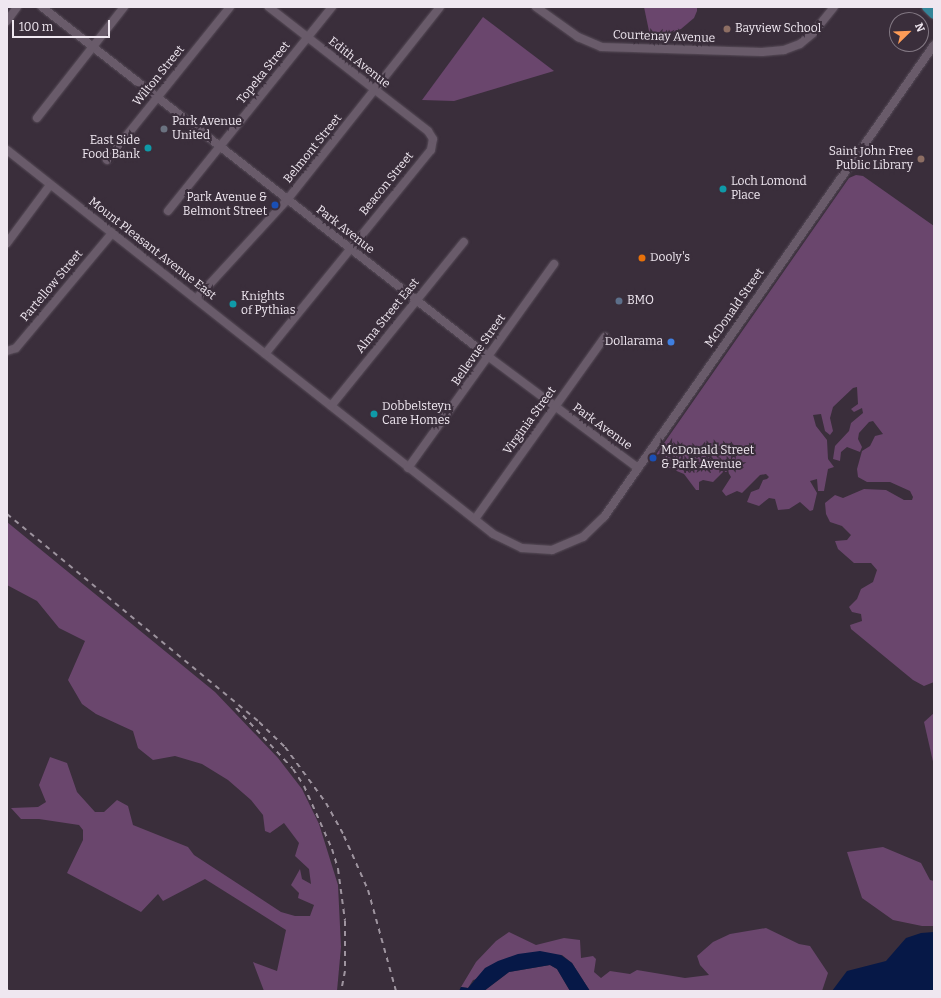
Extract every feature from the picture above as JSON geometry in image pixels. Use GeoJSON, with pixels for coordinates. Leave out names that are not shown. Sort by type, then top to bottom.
{"type":"FeatureCollection","features":[{"type":"Feature","properties":{"kind":"main road"},"geometry":{"type":"LineString","coordinates":[[927,7],[934,14]]}},
{"type":"Feature","properties":{"kind":"street"},"geometry":{"type":"LineString","coordinates":[[7,21],[18,7]]}},
{"type":"Feature","properties":{"kind":"street","name":"Park Avenue"},"geometry":{"type":"LineString","coordinates":[[42,7],[219,148],[489,357],[638,468]]}},
{"type":"Feature","properties":{"kind":"street"},"geometry":{"type":"LineString","coordinates":[[36,118],[124,7]]}},
{"type":"Feature","properties":{"kind":"street","name":"Wilton Street"},"geometry":{"type":"LineString","coordinates":[[107,160],[230,7]]}},
{"type":"Feature","properties":{"kind":"street","name":"Edith Avenue"},"geometry":{"type":"LineString","coordinates":[[269,7],[428,131],[433,139]]}},
{"type":"Feature","properties":{"kind":"street","name":"Topeka Street"},"geometry":{"type":"LineString","coordinates":[[168,211],[332,7]]}},
{"type":"Feature","properties":{"kind":"street","name":"Belmont Street"},"geometry":{"type":"LineString","coordinates":[[196,299],[288,200],[440,7]]}},
{"type":"Feature","properties":{"kind":"street","name":"Courtenay Avenue"},"geometry":{"type":"LineString","coordinates":[[536,7],[578,37],[601,47],[762,52],[784,50],[800,44],[813,33],[834,7]]}},
{"type":"Feature","properties":{"kind":"street","name":"McDonald Street"},"geometry":{"type":"LineString","coordinates":[[532,549],[563,547],[590,531],[617,499],[934,45]]}},
{"type":"Feature","properties":{"kind":"street","name":"Beacon Street"},"geometry":{"type":"LineString","coordinates":[[265,354],[431,150],[433,139]]}},
{"type":"Feature","properties":{"kind":"street","name":"Mount Pleasant Avenue East"},"geometry":{"type":"LineString","coordinates":[[7,150],[408,468],[475,519],[508,543],[532,549]]}},
{"type":"Feature","properties":{"kind":"street"},"geometry":{"type":"LineString","coordinates":[[7,243],[50,185]]}},
{"type":"Feature","properties":{"kind":"street","name":"Partellow Street"},"geometry":{"type":"LineString","coordinates":[[8,352],[16,348],[112,233]]}},
{"type":"Feature","properties":{"kind":"street","name":"Alma Street East"},"geometry":{"type":"LineString","coordinates":[[331,406],[464,242]]}},
{"type":"Feature","properties":{"kind":"street","name":"Bellevue Street"},"geometry":{"type":"LineString","coordinates":[[408,468],[489,357],[554,264]]}},
{"type":"Feature","properties":{"kind":"street","name":"Virginia Street"},"geometry":{"type":"LineString","coordinates":[[475,519],[605,337]]}},
{"type":"Feature","properties":{"kind":"shaded area"},"geometry":{"type":"Polygon","coordinates":[[[644,7],[697,7],[697,11],[694,18],[681,29],[665,35],[650,36],[644,7]]]}},
{"type":"Feature","properties":{"kind":"shaded area"},"geometry":{"type":"Polygon","coordinates":[[[483,17],[554,71],[454,101],[422,100],[483,17]]]}},
{"type":"Feature","properties":{"kind":"shaded area"},"geometry":{"type":"Polygon","coordinates":[[[856,175],[863,176],[934,226],[934,682],[924,686],[913,680],[851,629],[850,625],[862,621],[861,614],[852,612],[849,607],[857,599],[861,589],[873,582],[877,570],[871,563],[854,563],[838,549],[835,541],[847,540],[851,535],[842,526],[830,522],[826,514],[825,503],[835,495],[843,498],[864,489],[886,490],[904,500],[912,500],[913,497],[910,491],[890,482],[867,482],[858,477],[857,469],[862,451],[870,446],[875,436],[883,434],[873,421],[869,422],[859,433],[858,439],[862,447],[860,452],[847,447],[841,452],[840,461],[833,459],[835,446],[849,431],[851,423],[863,413],[862,408],[854,412],[851,409],[858,404],[857,387],[853,388],[833,407],[830,418],[833,431],[830,435],[825,431],[821,414],[813,415],[816,426],[827,440],[828,459],[834,467],[828,469],[824,491],[818,491],[817,479],[810,481],[817,493],[813,510],[810,511],[800,502],[789,509],[778,510],[775,499],[769,498],[759,506],[747,502],[751,492],[759,489],[763,480],[769,477],[766,474],[760,475],[742,493],[737,491],[726,496],[722,491],[731,477],[728,472],[723,472],[713,482],[703,480],[699,482],[699,490],[696,490],[684,474],[667,467],[661,453],[655,456],[849,178],[856,175]]]}},
{"type":"Feature","properties":{"kind":"shaded area"},"geometry":{"type":"Polygon","coordinates":[[[7,522],[215,692],[278,758],[302,789],[319,824],[338,885],[341,947],[337,991],[264,991],[253,962],[277,971],[286,930],[205,879],[163,901],[158,894],[141,912],[67,873],[83,840],[83,830],[79,825],[39,819],[21,819],[11,808],[38,807],[46,802],[39,785],[50,757],[67,763],[77,792],[95,812],[104,812],[117,800],[128,806],[133,825],[188,847],[194,855],[281,912],[295,916],[310,916],[314,905],[298,898],[299,893],[291,885],[300,869],[302,879],[311,884],[309,869],[295,856],[299,843],[284,823],[270,833],[265,831],[263,815],[251,800],[228,780],[202,764],[175,756],[153,760],[138,748],[133,731],[96,714],[82,704],[68,680],[85,641],[59,628],[37,601],[7,585],[7,522]]]}},
{"type":"Feature","properties":{"kind":"shaded area"},"geometry":{"type":"Polygon","coordinates":[[[934,713],[934,766],[924,722],[934,713]]]}},
{"type":"Feature","properties":{"kind":"shaded area"},"geometry":{"type":"Polygon","coordinates":[[[883,847],[921,863],[930,880],[934,881],[934,926],[922,926],[893,920],[862,898],[847,852],[883,847]]]}},
{"type":"Feature","properties":{"kind":"shaded area"},"geometry":{"type":"Polygon","coordinates":[[[766,928],[799,944],[810,946],[828,973],[822,991],[590,991],[572,963],[562,955],[473,980],[468,988],[461,987],[476,962],[496,941],[509,932],[536,945],[564,938],[580,940],[581,958],[593,956],[596,959],[594,972],[601,978],[610,971],[630,974],[637,970],[685,978],[709,975],[700,965],[697,956],[713,942],[730,934],[766,928]]]}},
{"type":"Feature","properties":{"kind":"shaded area"},"geometry":{"type":"Polygon","coordinates":[[[550,965],[557,969],[570,991],[484,991],[509,972],[550,965]]]}},
{"type":"Feature","properties":{"kind":"water"},"geometry":{"type":"Polygon","coordinates":[[[934,932],[934,991],[832,991],[847,971],[886,961],[906,938],[921,933],[934,932]]]}},
{"type":"Feature","properties":{"kind":"water"},"geometry":{"type":"Polygon","coordinates":[[[540,951],[561,955],[572,963],[590,991],[570,991],[557,969],[550,965],[509,972],[484,991],[459,991],[461,987],[468,988],[485,968],[498,961],[518,954],[540,951]]]}},
{"type":"Feature","properties":{"kind":"railway"},"geometry":{"type":"LineString","coordinates":[[7,514],[259,722],[285,747],[326,803],[344,836],[368,890],[396,991]]}},
{"type":"Feature","properties":{"kind":"railway"},"geometry":{"type":"LineString","coordinates":[[236,708],[293,769],[304,786],[332,849],[338,869],[345,921],[345,971],[341,991]]}},
{"type":"Feature","properties":{"kind":"place","name":"Bayview School"},"geometry":{"type":"Point","coordinates":[727,29]}},
{"type":"Feature","properties":{"kind":"place","name":"Park Avenue United"},"geometry":{"type":"Point","coordinates":[164,129]}},
{"type":"Feature","properties":{"kind":"place","name":"East Side Food Bank"},"geometry":{"type":"Point","coordinates":[148,148]}},
{"type":"Feature","properties":{"kind":"place","name":"Saint John Free Public Library"},"geometry":{"type":"Point","coordinates":[921,159]}},
{"type":"Feature","properties":{"kind":"place","name":"Loch Lomond Place"},"geometry":{"type":"Point","coordinates":[723,189]}},
{"type":"Feature","properties":{"kind":"place","name":"Park Avenue & Belmont Street"},"geometry":{"type":"Point","coordinates":[275,205]}},
{"type":"Feature","properties":{"kind":"place","name":"Dooly's"},"geometry":{"type":"Point","coordinates":[642,258]}},
{"type":"Feature","properties":{"kind":"place","name":"BMO"},"geometry":{"type":"Point","coordinates":[619,301]}},
{"type":"Feature","properties":{"kind":"place","name":"Knights of Pythias"},"geometry":{"type":"Point","coordinates":[233,304]}},
{"type":"Feature","properties":{"kind":"place","name":"Dollarama"},"geometry":{"type":"Point","coordinates":[671,342]}},
{"type":"Feature","properties":{"kind":"place","name":"Dobbelsteyn Care Homes"},"geometry":{"type":"Point","coordinates":[374,414]}},
{"type":"Feature","properties":{"kind":"place","name":"McDonald Street & Park Avenue"},"geometry":{"type":"Point","coordinates":[653,458]}}]}
